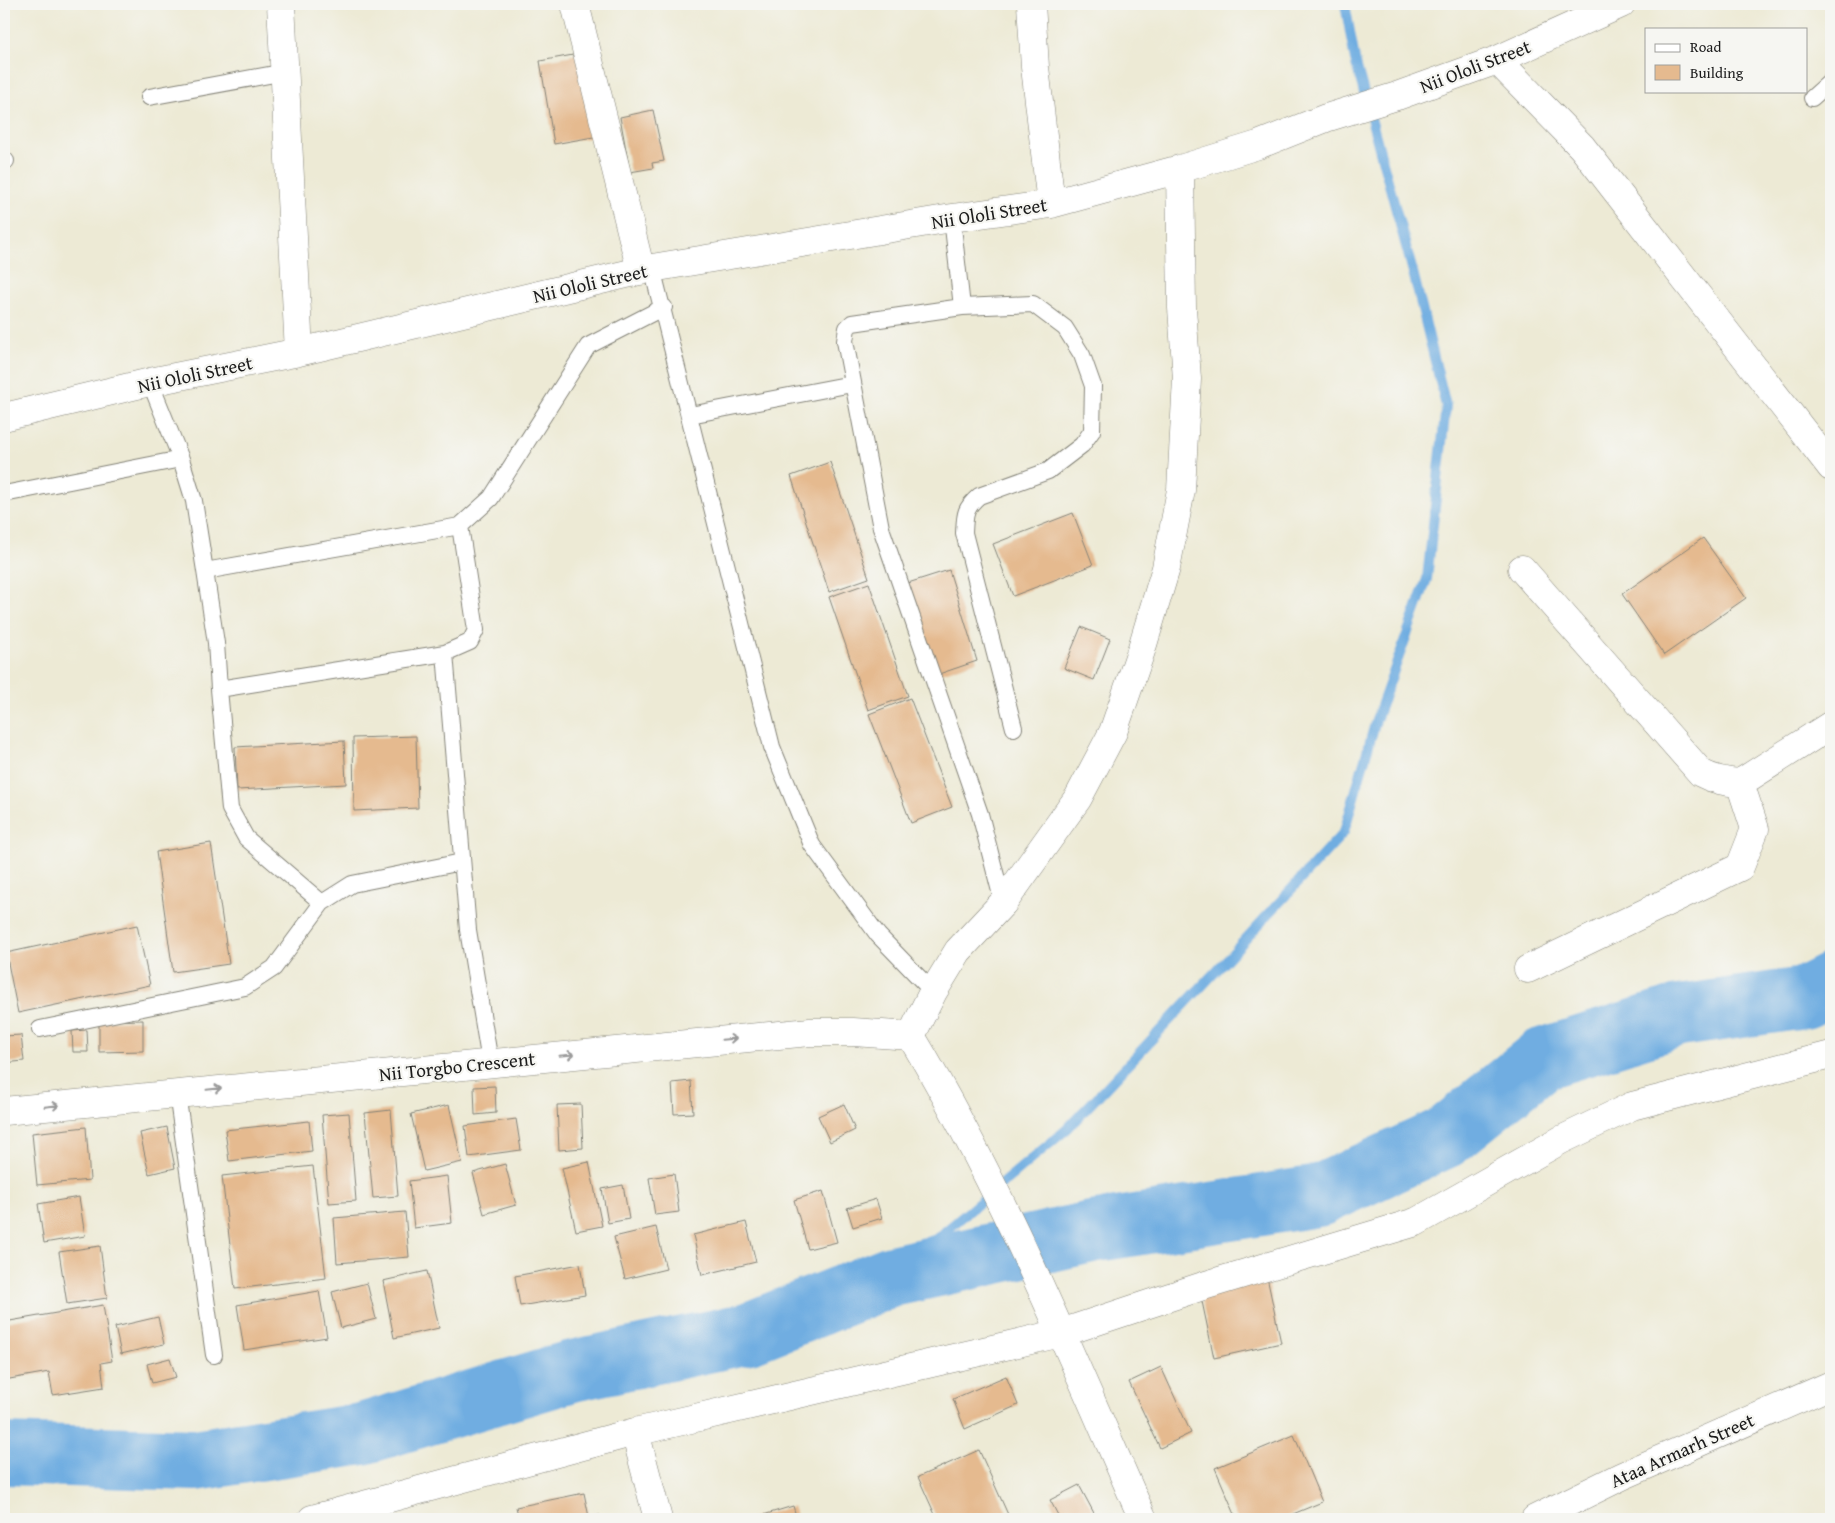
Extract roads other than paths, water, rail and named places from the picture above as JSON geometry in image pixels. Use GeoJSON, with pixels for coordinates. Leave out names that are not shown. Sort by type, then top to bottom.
{"type":"FeatureCollection","features":[{"type":"Feature","properties":{"kind":"street"},"geometry":{"type":"LineString","coordinates":[[281,4],[299,352]]}},
{"type":"Feature","properties":{"kind":"street"},"geometry":{"type":"LineString","coordinates":[[575,4],[647,269]]}},
{"type":"Feature","properties":{"kind":"street"},"geometry":{"type":"LineString","coordinates":[[1031,4],[1035,67],[1051,204]]}},
{"type":"Feature","properties":{"kind":"street","name":"Nii Ololi Street"},"geometry":{"type":"LineString","coordinates":[[4,417],[150,382],[299,352],[647,269],[952,218],[1051,204],[1180,169],[1258,145],[1326,118],[1397,96],[1497,60],[1621,4]]}},
{"type":"Feature","properties":{"kind":"street"},"geometry":{"type":"LineString","coordinates":[[1497,60],[1582,147],[1831,466]]}},
{"type":"Feature","properties":{"kind":"street"},"geometry":{"type":"LineString","coordinates":[[1143,1519],[1057,1324],[982,1162],[911,1036],[932,992],[958,951],[1003,903],[1078,798],[1113,732],[1141,651],[1166,568],[1181,490],[1187,379],[1182,308],[1180,169]]}},
{"type":"Feature","properties":{"kind":"street"},"geometry":{"type":"LineString","coordinates":[[1522,568],[1700,773],[1723,782],[1740,783],[1831,725]]}},
{"type":"Feature","properties":{"kind":"street"},"geometry":{"type":"LineString","coordinates":[[1528,969],[1740,867],[1755,829],[1740,783]]}},
{"type":"Feature","properties":{"kind":"street","name":"Nii Torgbo Crescent"},"geometry":{"type":"LineString","coordinates":[[4,1111],[810,1032],[854,1032],[911,1036]]}},
{"type":"Feature","properties":{"kind":"street"},"geometry":{"type":"LineString","coordinates":[[312,1519],[635,1432],[1203,1286],[1416,1222],[1561,1140],[1632,1106],[1831,1055]]}},
{"type":"Feature","properties":{"kind":"street","name":"Ataa Armarh Street"},"geometry":{"type":"LineString","coordinates":[[1535,1519],[1622,1476],[1831,1385]]}},
{"type":"Feature","properties":{"kind":"street"},"geometry":{"type":"LineString","coordinates":[[635,1432],[658,1519]]}},
{"type":"Feature","properties":{"kind":"lane"},"geometry":{"type":"LineString","coordinates":[[149,98],[285,72]]}},
{"type":"Feature","properties":{"kind":"lane"},"geometry":{"type":"LineString","coordinates":[[1812,98],[1831,81]]}},
{"type":"Feature","properties":{"kind":"lane"},"geometry":{"type":"LineString","coordinates":[[952,218],[962,307]]}},
{"type":"Feature","properties":{"kind":"lane"},"geometry":{"type":"LineString","coordinates":[[647,269],[664,308],[772,748],[812,845],[878,934],[932,992]]}},
{"type":"Feature","properties":{"kind":"lane"},"geometry":{"type":"LineString","coordinates":[[1003,903],[980,814],[881,528],[845,341],[847,328],[852,323],[962,307],[1033,304],[1065,328],[1082,355],[1093,386],[1092,431],[1082,445],[1048,471],[979,496],[969,504],[965,512],[964,534],[1014,728]]}},
{"type":"Feature","properties":{"kind":"lane"},"geometry":{"type":"LineString","coordinates":[[205,570],[460,526],[491,498],[588,346],[664,308]]}},
{"type":"Feature","properties":{"kind":"lane"},"geometry":{"type":"LineString","coordinates":[[150,382],[181,459],[194,501],[216,643],[230,809],[246,838],[322,902]]}},
{"type":"Feature","properties":{"kind":"lane"},"geometry":{"type":"LineString","coordinates":[[690,415],[852,384]]}},
{"type":"Feature","properties":{"kind":"lane"},"geometry":{"type":"LineString","coordinates":[[4,494],[181,459]]}},
{"type":"Feature","properties":{"kind":"lane"},"geometry":{"type":"LineString","coordinates":[[219,690],[445,653],[470,642],[476,630],[460,526]]}},
{"type":"Feature","properties":{"kind":"lane"},"geometry":{"type":"LineString","coordinates":[[445,653],[468,930],[490,1062]]}},
{"type":"Feature","properties":{"kind":"lane"},"geometry":{"type":"LineString","coordinates":[[40,1029],[245,987],[274,968],[322,902],[352,884],[462,862]]}},
{"type":"Feature","properties":{"kind":"lane"},"geometry":{"type":"LineString","coordinates":[[177,1093],[214,1355]]}},
{"type":"Feature","properties":{"kind":"waterway"},"geometry":{"type":"LineString","coordinates":[[892,1276],[1067,1129],[1344,832],[1376,720],[1427,579],[1446,406],[1413,272],[1355,60],[1345,4]]}},
{"type":"Feature","properties":{"kind":"waterway"},"geometry":{"type":"LineString","coordinates":[[4,1454],[195,1460],[362,1434],[572,1371],[749,1333],[892,1276],[1091,1232],[1318,1196],[1446,1137],[1542,1059],[1679,1016],[1804,998],[1831,984]]}}]}
